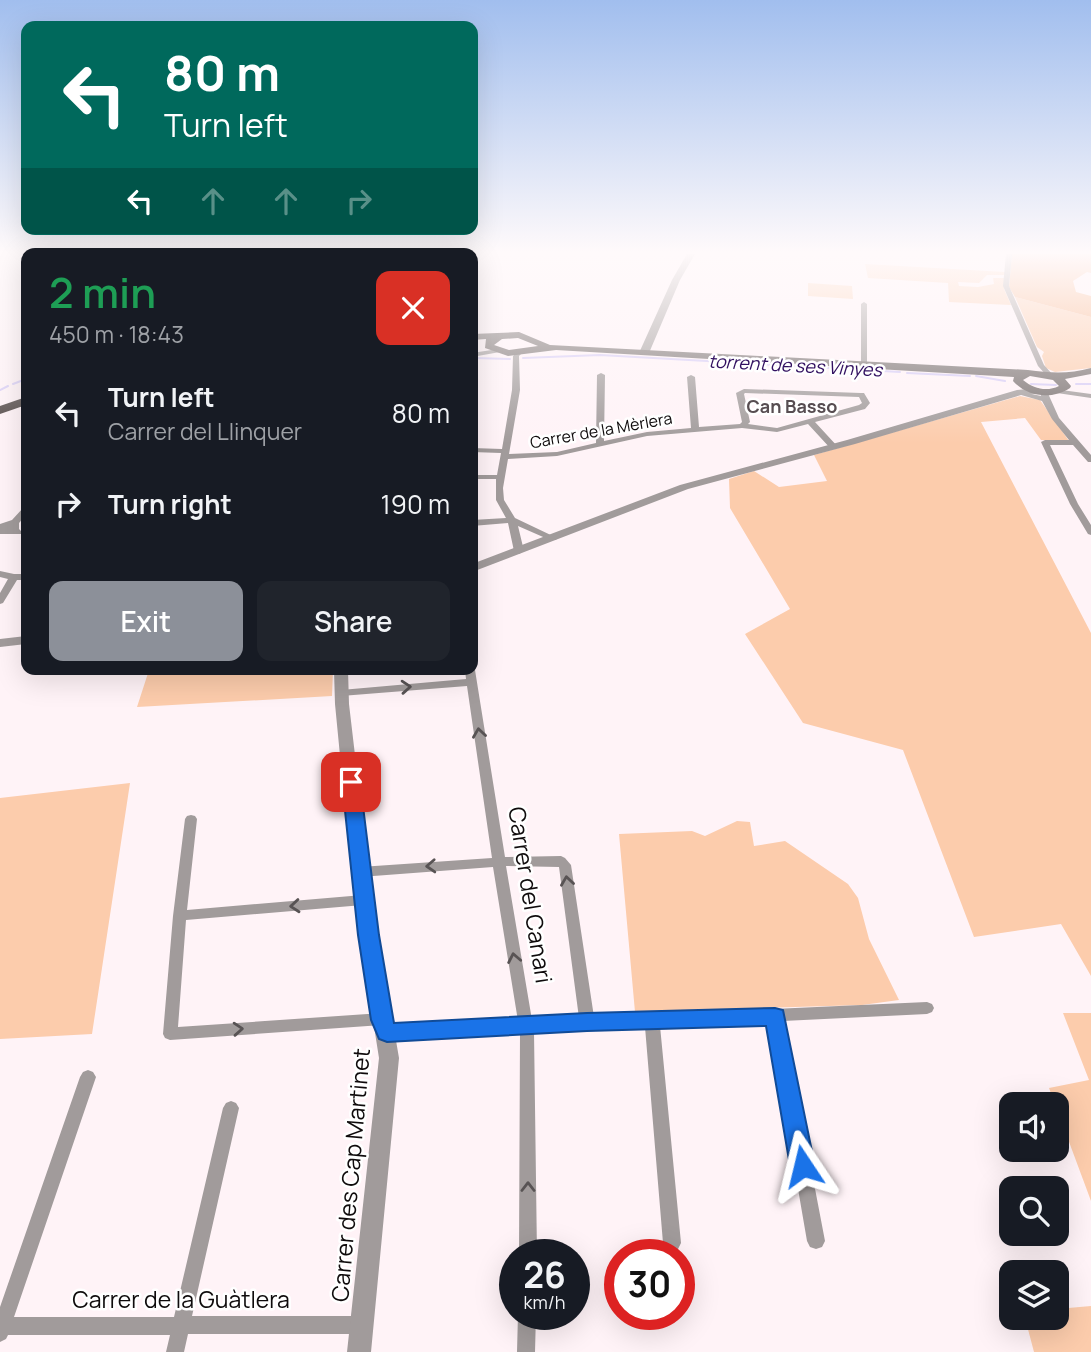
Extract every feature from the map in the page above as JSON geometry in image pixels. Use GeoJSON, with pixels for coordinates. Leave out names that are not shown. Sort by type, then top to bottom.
{"type":"FeatureCollection","features":[{"type":"Feature","properties":{"kind":"highway"},"geometry":{"type":"LineString","coordinates":[[2,412],[21,402]]}},
{"type":"Feature","properties":{"kind":"highway"},"geometry":{"type":"LineString","coordinates":[[2,412],[21,407]]}},
{"type":"Feature","properties":{"kind":"main road"},"geometry":{"type":"LineString","coordinates":[[478,338],[507,348],[556,347],[864,365],[999,374],[1065,384]]}},
{"type":"Feature","properties":{"kind":"main road"},"geometry":{"type":"LineString","coordinates":[[1030,379],[1041,394],[1091,371]]}},
{"type":"Feature","properties":{"kind":"street"},"geometry":{"type":"LineString","coordinates":[[644,353],[660,317]]}},
{"type":"Feature","properties":{"kind":"street"},"geometry":{"type":"LineString","coordinates":[[864,317],[864,365]]}},
{"type":"Feature","properties":{"kind":"street"},"geometry":{"type":"LineString","coordinates":[[478,566],[684,487],[834,447],[1030,379],[1014,317]]}},
{"type":"Feature","properties":{"kind":"street"},"geometry":{"type":"LineString","coordinates":[[478,354],[507,348],[516,390],[500,500],[512,520],[519,551]]}},
{"type":"Feature","properties":{"kind":"street"},"geometry":{"type":"LineString","coordinates":[[600,444],[601,375]]}},
{"type":"Feature","properties":{"kind":"street"},"geometry":{"type":"LineString","coordinates":[[691,377],[695,429]]}},
{"type":"Feature","properties":{"kind":"street"},"geometry":{"type":"LineString","coordinates":[[1065,384],[1077,393],[1091,396]]}},
{"type":"Feature","properties":{"kind":"street","name":"Carrer de la Mèrlera"},"geometry":{"type":"LineString","coordinates":[[478,451],[506,454],[557,454],[647,435],[695,429],[742,426],[777,430],[859,408],[866,403],[860,394],[744,391],[740,393],[746,422],[742,426]]}},
{"type":"Feature","properties":{"kind":"street"},"geometry":{"type":"LineString","coordinates":[[1041,394],[1091,460]]}},
{"type":"Feature","properties":{"kind":"street"},"geometry":{"type":"LineString","coordinates":[[810,421],[834,447]]}},
{"type":"Feature","properties":{"kind":"street"},"geometry":{"type":"LineString","coordinates":[[1083,447],[1045,442],[1074,505],[1091,532]]}},
{"type":"Feature","properties":{"kind":"street"},"geometry":{"type":"LineString","coordinates":[[478,476],[503,472],[557,454]]}},
{"type":"Feature","properties":{"kind":"street"},"geometry":{"type":"LineString","coordinates":[[0,531],[21,515]]}},
{"type":"Feature","properties":{"kind":"street"},"geometry":{"type":"LineString","coordinates":[[478,523],[512,520],[553,538]]}},
{"type":"Feature","properties":{"kind":"street"},"geometry":{"type":"LineString","coordinates":[[15,522],[14,530],[21,533]]}},
{"type":"Feature","properties":{"kind":"street"},"geometry":{"type":"LineString","coordinates":[[0,531],[21,533]]}},
{"type":"Feature","properties":{"kind":"street"},"geometry":{"type":"LineString","coordinates":[[0,574],[21,577]]}},
{"type":"Feature","properties":{"kind":"street"},"geometry":{"type":"LineString","coordinates":[[0,601],[14,577]]}},
{"type":"Feature","properties":{"kind":"street"},"geometry":{"type":"LineString","coordinates":[[0,643],[21,641]]}},
{"type":"Feature","properties":{"kind":"street","name":"Carrer des Cap Martinet"},"geometry":{"type":"LineString","coordinates":[[341,675],[363,900],[384,1026],[388,1079],[359,1352]]}},
{"type":"Feature","properties":{"kind":"street"},"geometry":{"type":"LineString","coordinates":[[341,693],[471,676]]}},
{"type":"Feature","properties":{"kind":"street","name":"Carrer del Canari"},"geometry":{"type":"LineString","coordinates":[[471,676],[526,1025],[528,1239]]}},
{"type":"Feature","properties":{"kind":"street"},"geometry":{"type":"LineString","coordinates":[[191,819],[170,1034],[775,1017],[927,1008]]}},
{"type":"Feature","properties":{"kind":"street"},"geometry":{"type":"LineString","coordinates":[[360,872],[556,860],[565,865],[587,1022]]}},
{"type":"Feature","properties":{"kind":"street"},"geometry":{"type":"LineString","coordinates":[[180,916],[363,900]]}},
{"type":"Feature","properties":{"kind":"street"},"geometry":{"type":"LineString","coordinates":[[775,1017],[816,1241]]}},
{"type":"Feature","properties":{"kind":"street"},"geometry":{"type":"LineString","coordinates":[[652,1020],[672,1239]]}},
{"type":"Feature","properties":{"kind":"street"},"geometry":{"type":"LineString","coordinates":[[1,1328],[88,1077]]}},
{"type":"Feature","properties":{"kind":"street"},"geometry":{"type":"LineString","coordinates":[[175,1352],[231,1108]]}},
{"type":"Feature","properties":{"kind":"street","name":"Carrer de la Guàtlera"},"geometry":{"type":"LineString","coordinates":[[1,1328],[362,1325]]}},
{"type":"Feature","properties":{"kind":"street"},"geometry":{"type":"LineString","coordinates":[[526,1352],[527,1330]]}},
{"type":"Feature","properties":{"kind":"shaded area"},"geometry":{"type":"Polygon","coordinates":[[[1024,317],[1091,317],[1091,368],[1055,372],[1046,368],[1042,356],[1044,352],[1037,347],[1024,317]]]}},
{"type":"Feature","properties":{"kind":"shaded area"},"geometry":{"type":"Polygon","coordinates":[[[1020,396],[1040,400],[1069,441],[1041,440],[1025,418],[981,422],[1091,633],[1091,976],[1061,924],[974,937],[903,750],[803,723],[745,634],[790,609],[730,508],[729,479],[754,471],[779,487],[827,481],[814,455],[1020,396]]]}},
{"type":"Feature","properties":{"kind":"shaded area"},"geometry":{"type":"Polygon","coordinates":[[[147,675],[333,675],[332,696],[137,707],[147,675]]]}},
{"type":"Feature","properties":{"kind":"shaded area"},"geometry":{"type":"Polygon","coordinates":[[[130,783],[92,1034],[0,1039],[0,798],[130,783]]]}},
{"type":"Feature","properties":{"kind":"shaded area"},"geometry":{"type":"Polygon","coordinates":[[[737,821],[750,822],[754,846],[785,841],[848,884],[858,898],[869,939],[899,1000],[862,1005],[635,1012],[619,834],[692,831],[705,836],[737,821]]]}},
{"type":"Feature","properties":{"kind":"shaded area"},"geometry":{"type":"Polygon","coordinates":[[[1063,1013],[1091,1013],[1091,1201],[1069,1142],[1069,1092],[1050,1092],[1049,1088],[1089,1080],[1063,1013]]]}},
{"type":"Feature","properties":{"kind":"shaded area"},"geometry":{"type":"Polygon","coordinates":[[[1091,1306],[1091,1352],[1034,1352],[1028,1330],[1069,1330],[1069,1308],[1091,1306]]]}},
{"type":"Feature","properties":{"kind":"waterway","name":"torrent de ses Vinyes"},"geometry":{"type":"LineString","coordinates":[[523,358],[600,355],[900,372]]}},
{"type":"Feature","properties":{"kind":"waterway","name":"torrent de ses Vinyes"},"geometry":{"type":"LineString","coordinates":[[478,358],[510,359]]}},
{"type":"Feature","properties":{"kind":"waterway","name":"torrent de ses Vinyes"},"geometry":{"type":"LineString","coordinates":[[907,373],[970,376]]}},
{"type":"Feature","properties":{"kind":"waterway","name":"torrent de ses Vinyes"},"geometry":{"type":"LineString","coordinates":[[976,376],[1005,381]]}},
{"type":"Feature","properties":{"kind":"waterway","name":"torrent de ses Vinyes"},"geometry":{"type":"LineString","coordinates":[[13,384],[21,381]]}},
{"type":"Feature","properties":{"kind":"waterway","name":"torrent de ses Vinyes"},"geometry":{"type":"LineString","coordinates":[[1031,384],[1056,385]]}},
{"type":"Feature","properties":{"kind":"waterway","name":"torrent de ses Vinyes"},"geometry":{"type":"LineString","coordinates":[[1076,384],[1091,384]]}},
{"type":"Feature","properties":{"kind":"waterway","name":"torrent de ses Vinyes"},"geometry":{"type":"LineString","coordinates":[[0,390],[8,386]]}},
{"type":"Feature","properties":{"kind":"district","name":"Can Basso"},"geometry":{"type":"Point","coordinates":[792,407]}},
{"type":"Feature","properties":{"kind":"route"},"geometry":{"type":"LineString","coordinates":[[351,782],[368,935],[382,1020],[387,1033],[587,1022],[775,1017],[803,1166]]}}]}
